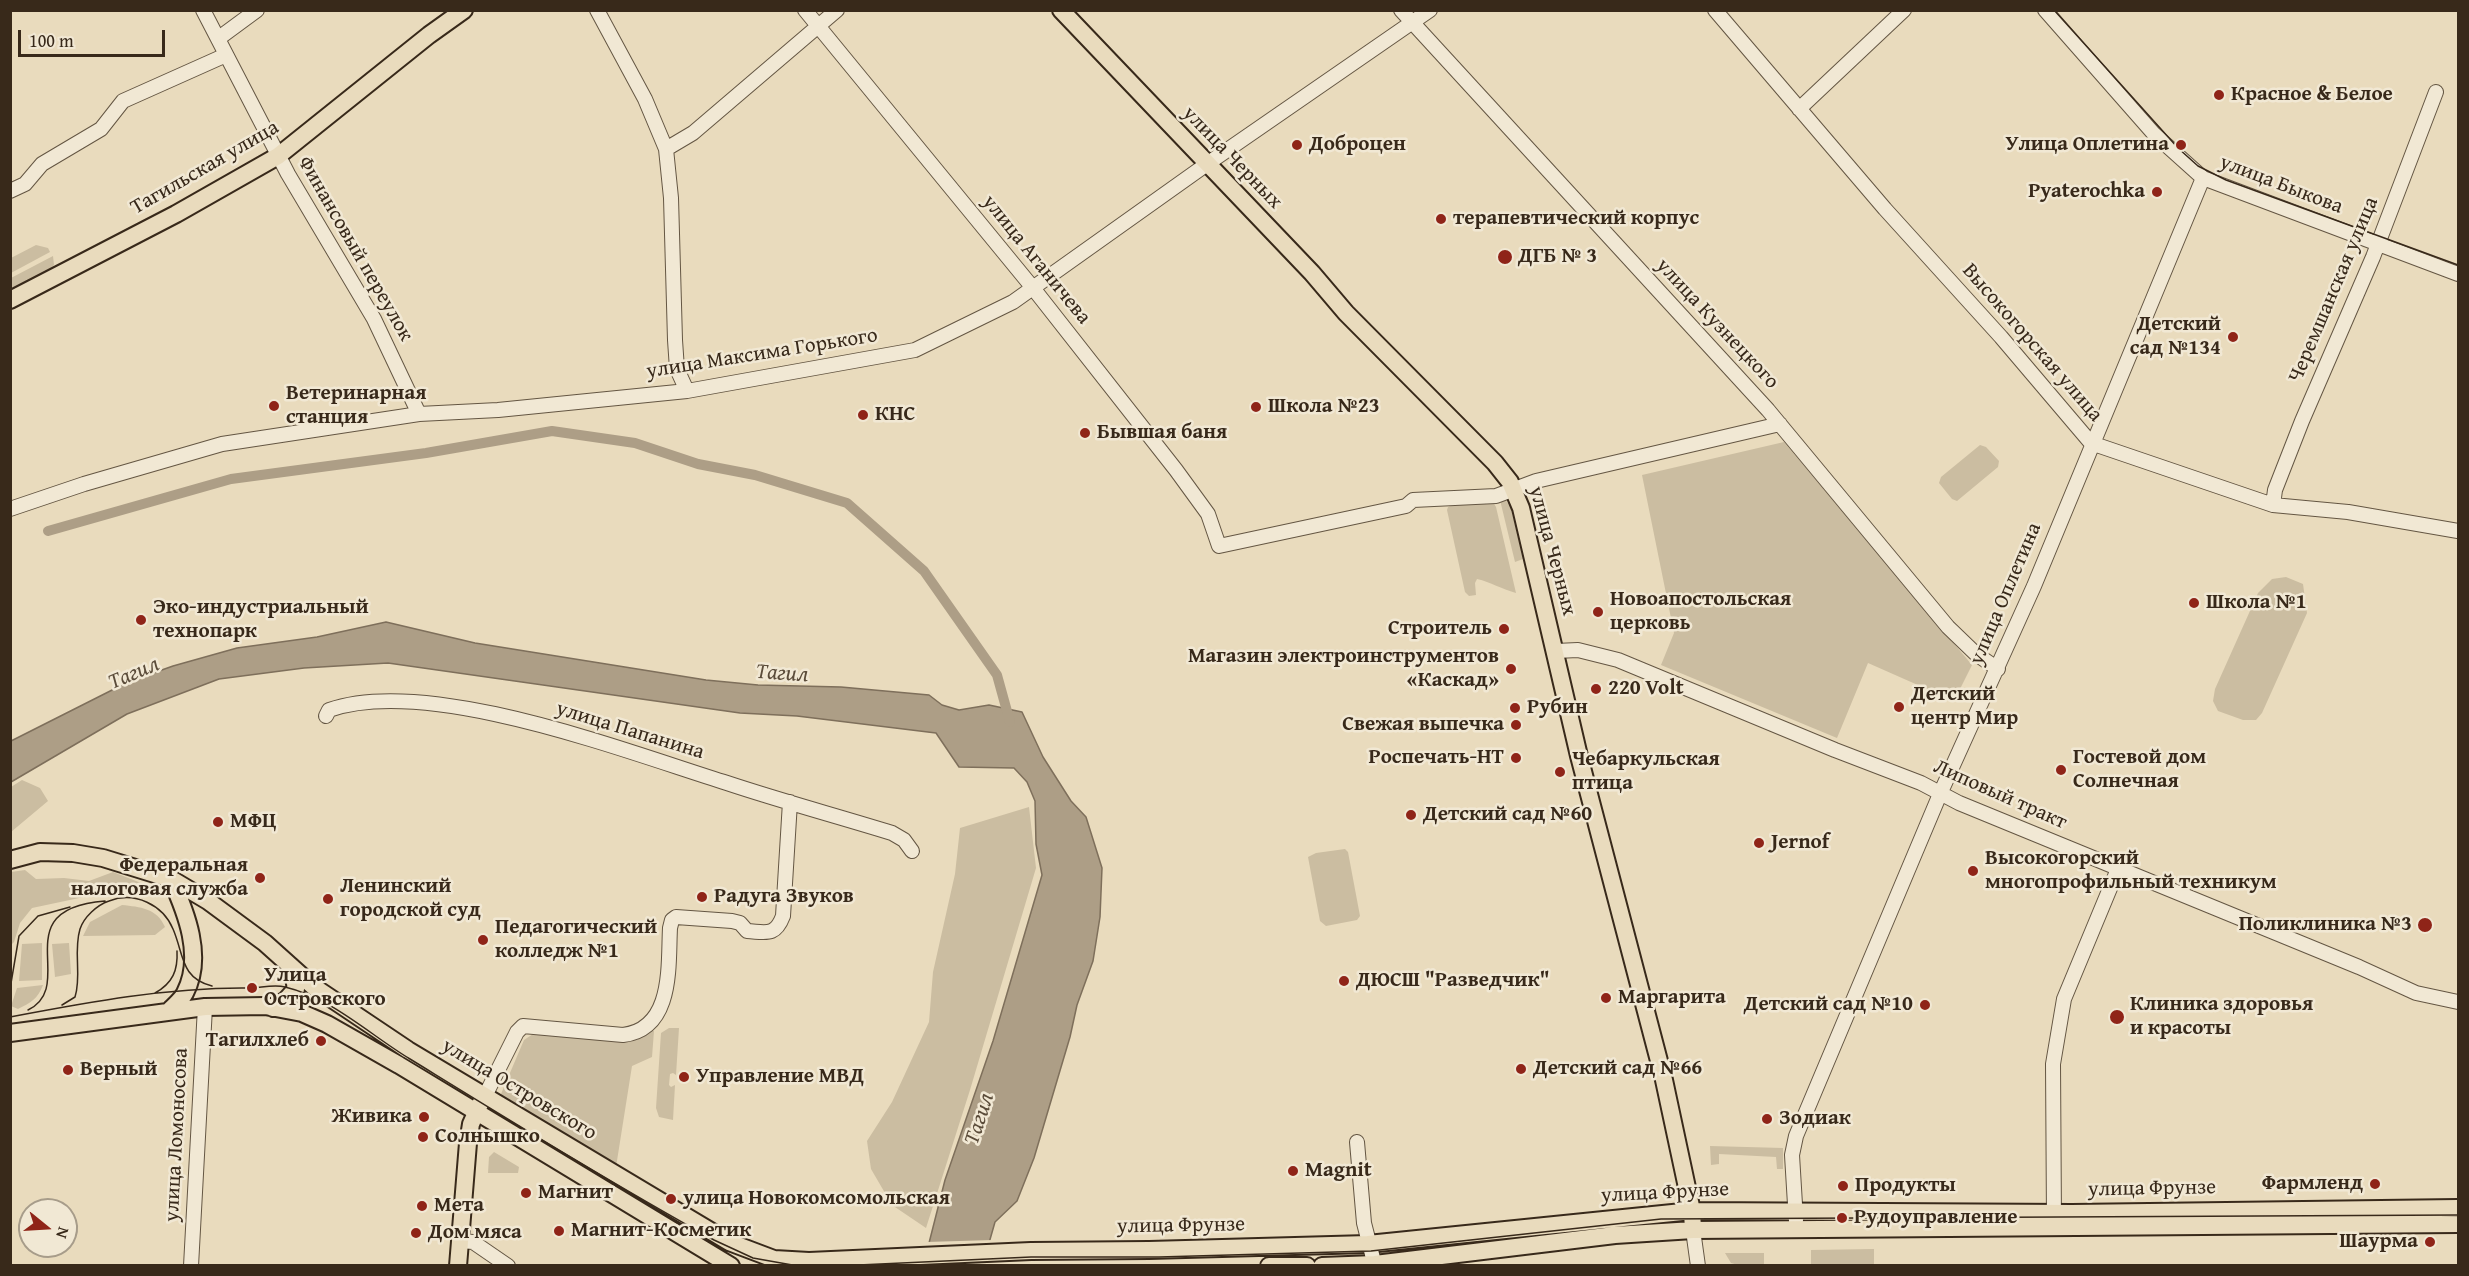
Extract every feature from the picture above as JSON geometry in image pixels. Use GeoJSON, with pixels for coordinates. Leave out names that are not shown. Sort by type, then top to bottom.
{"type":"FeatureCollection","features":[{"type":"Feature","properties":{"kind":"main road","name":"Тагильская улица"},"geometry":{"type":"LineString","coordinates":[[10,300],[176,214],[278,156],[429,35],[464,10]]}},
{"type":"Feature","properties":{"kind":"main road","name":"улица Черных"},"geometry":{"type":"LineString","coordinates":[[1061,10],[1312,273],[1346,313],[1496,463],[1513,490],[1521,508],[1579,756],[1664,1080],[1692,1211],[1693,1230]]}},
{"type":"Feature","properties":{"kind":"main road","name":"улица Островского"},"geometry":{"type":"LineString","coordinates":[[10,860],[40,852],[73,853],[103,858],[171,879],[208,902],[265,943],[314,987],[408,1050],[729,1242],[774,1259],[809,1262],[875,1257]]}},
{"type":"Feature","properties":{"kind":"main road"},"geometry":{"type":"LineString","coordinates":[[170,1010],[185,994],[192,956],[192,938],[185,910],[171,879]]}},
{"type":"Feature","properties":{"kind":"main road"},"geometry":{"type":"LineString","coordinates":[[273,1008],[286,1000],[296,989],[291,967]]}},
{"type":"Feature","properties":{"kind":"main road","name":"улица Островского"},"geometry":{"type":"LineString","coordinates":[[10,1033],[205,1007],[273,1008],[302,1013],[327,1024],[715,1260],[731,1266]]}},
{"type":"Feature","properties":{"kind":"main road"},"geometry":{"type":"LineString","coordinates":[[458,1266],[468,1143],[476,1113],[485,1096]]}},
{"type":"Feature","properties":{"kind":"main road","name":"улица Фрунзе"},"geometry":{"type":"LineString","coordinates":[[1322,1266],[1375,1265],[1615,1234],[1693,1230],[1797,1231],[2458,1208]]}},
{"type":"Feature","properties":{"kind":"main road","name":"улица Фрунзе"},"geometry":{"type":"LineString","coordinates":[[875,1257],[1031,1251],[1368,1244],[1692,1211],[2054,1221],[2458,1224]]}},
{"type":"Feature","properties":{"kind":"main road"},"geometry":{"type":"LineString","coordinates":[[729,1242],[748,1266]]}},
{"type":"Feature","properties":{"kind":"main road"},"geometry":{"type":"LineString","coordinates":[[786,1266],[809,1262]]}},
{"type":"Feature","properties":{"kind":"main road"},"geometry":{"type":"LineString","coordinates":[[1269,1266],[1307,1266]]}},
{"type":"Feature","properties":{"kind":"street","name":"Финансовый переулок"},"geometry":{"type":"LineString","coordinates":[[203,10],[278,156],[374,319],[419,414]]}},
{"type":"Feature","properties":{"kind":"street"},"geometry":{"type":"LineString","coordinates":[[219,38],[257,10]]}},
{"type":"Feature","properties":{"kind":"street"},"geometry":{"type":"LineString","coordinates":[[597,10],[645,99],[666,149],[671,198],[677,369],[687,391]]}},
{"type":"Feature","properties":{"kind":"street","name":"улица Аганичева"},"geometry":{"type":"LineString","coordinates":[[805,10],[1033,288],[1176,470],[1208,514],[1219,546],[1406,506],[1413,500],[1496,496],[1513,490]]}},
{"type":"Feature","properties":{"kind":"street"},"geometry":{"type":"LineString","coordinates":[[666,149],[693,133],[837,10]]}},
{"type":"Feature","properties":{"kind":"street","name":"улица Кузнецкого"},"geometry":{"type":"LineString","coordinates":[[1401,10],[1780,424],[1948,627],[1976,654],[1998,669]]}},
{"type":"Feature","properties":{"kind":"street","name":"улица Максима Горького"},"geometry":{"type":"LineString","coordinates":[[10,509],[84,484],[222,444],[419,414],[498,410],[687,391],[915,350],[1012,302],[1430,10]]}},
{"type":"Feature","properties":{"kind":"street","name":"Высокогорская улица"},"geometry":{"type":"LineString","coordinates":[[1715,10],[1885,209],[2001,337],[2091,444],[2273,505],[2348,512],[2458,531]]}},
{"type":"Feature","properties":{"kind":"street"},"geometry":{"type":"LineString","coordinates":[[1799,109],[1904,10]]}},
{"type":"Feature","properties":{"kind":"street","name":"улица Быкова"},"geometry":{"type":"LineString","coordinates":[[2045,10],[2154,134],[2203,178],[2458,274]]}},
{"type":"Feature","properties":{"kind":"street"},"geometry":{"type":"LineString","coordinates":[[10,191],[25,184],[42,165],[101,129],[123,101],[226,56]]}},
{"type":"Feature","properties":{"kind":"street","name":"Черемшанская улица"},"geometry":{"type":"LineString","coordinates":[[2273,505],[2276,490],[2302,421],[2378,245],[2436,92]]}},
{"type":"Feature","properties":{"kind":"street","name":"улица Оплетина"},"geometry":{"type":"LineString","coordinates":[[1797,1231],[1792,1155],[1796,1136],[1940,794],[1998,669],[2203,178]]}},
{"type":"Feature","properties":{"kind":"street"},"geometry":{"type":"LineString","coordinates":[[1513,490],[1536,481],[1780,424]]}},
{"type":"Feature","properties":{"kind":"street","name":"Липовый тракт"},"geometry":{"type":"LineString","coordinates":[[1556,651],[1578,650],[1618,660],[1921,783],[1940,794],[2359,967],[2416,993],[2458,1002]]}},
{"type":"Feature","properties":{"kind":"street","name":"улица Папанина"},"geometry":{"type":"LineString","coordinates":[[326,716],[329,710],[343,705],[401,702],[485,713],[599,743],[892,833],[904,840],[912,851]]}},
{"type":"Feature","properties":{"kind":"street"},"geometry":{"type":"LineString","coordinates":[[485,1096],[517,1032],[523,1026],[623,1035],[633,1034],[651,1022],[663,1003],[666,992],[670,928],[676,916],[732,921],[740,923],[747,931],[770,933],[776,929],[783,916],[790,802]]}},
{"type":"Feature","properties":{"kind":"street"},"geometry":{"type":"LineString","coordinates":[[2054,1221],[2053,1064],[2064,999],[2118,869]]}},
{"type":"Feature","properties":{"kind":"street","name":"улица Ломоносова"},"geometry":{"type":"LineString","coordinates":[[191,1266],[199,1251],[205,1007]]}},
{"type":"Feature","properties":{"kind":"street"},"geometry":{"type":"LineString","coordinates":[[1357,1142],[1364,1223],[1375,1265]]}},
{"type":"Feature","properties":{"kind":"street","name":"улица Черных"},"geometry":{"type":"LineString","coordinates":[[1693,1230],[1698,1266]]}},
{"type":"Feature","properties":{"kind":"street"},"geometry":{"type":"LineString","coordinates":[[460,1241],[472,1242],[508,1266]]}},
{"type":"Feature","properties":{"kind":"shaded area"},"geometry":{"type":"Polygon","coordinates":[[[36,245],[48,248],[50,252],[11,273],[11,258],[36,245]]]}},
{"type":"Feature","properties":{"kind":"shaded area"},"geometry":{"type":"Polygon","coordinates":[[[53,256],[54,265],[50,269],[11,289],[11,278],[53,256]]]}},
{"type":"Feature","properties":{"kind":"shaded area"},"geometry":{"type":"Polygon","coordinates":[[[1784,442],[1972,665],[1954,701],[1868,663],[1837,738],[1661,665],[1674,633],[1642,475],[1784,442]]]}},
{"type":"Feature","properties":{"kind":"shaded area"},"geometry":{"type":"Polygon","coordinates":[[[1980,445],[1986,447],[1999,461],[1998,467],[1957,501],[1952,499],[1939,483],[1941,477],[1980,445]]]}},
{"type":"Feature","properties":{"kind":"shaded area"},"geometry":{"type":"Polygon","coordinates":[[[1505,499],[1511,508],[1523,559],[1515,562],[1500,500],[1505,499]]]}},
{"type":"Feature","properties":{"kind":"shaded area"},"geometry":{"type":"Polygon","coordinates":[[[1493,502],[1516,593],[1477,579],[1476,595],[1469,596],[1465,592],[1447,510],[1453,505],[1493,502]]]}},
{"type":"Feature","properties":{"kind":"shaded area"},"geometry":{"type":"Polygon","coordinates":[[[2286,577],[2303,584],[2307,613],[2262,713],[2256,720],[2243,720],[2218,711],[2213,701],[2215,689],[2258,593],[2272,579],[2286,577]]]}},
{"type":"Feature","properties":{"kind":"shaded area"},"geometry":{"type":"Polygon","coordinates":[[[22,780],[40,788],[48,801],[11,832],[11,787],[22,780]]]}},
{"type":"Feature","properties":{"kind":"shaded area"},"geometry":{"type":"Polygon","coordinates":[[[1029,807],[1036,868],[926,1228],[892,1205],[871,1169],[867,1141],[892,1102],[929,1022],[933,972],[955,874],[960,828],[1029,807]]]}},
{"type":"Feature","properties":{"kind":"shaded area"},"geometry":{"type":"Polygon","coordinates":[[[1345,849],[1348,852],[1360,916],[1357,920],[1326,926],[1320,921],[1308,857],[1316,853],[1345,849]]]}},
{"type":"Feature","properties":{"kind":"shaded area"},"geometry":{"type":"Polygon","coordinates":[[[25,870],[36,879],[64,878],[89,881],[113,872],[154,888],[153,897],[117,890],[32,908],[20,923],[11,945],[11,872],[25,870]]]}},
{"type":"Feature","properties":{"kind":"shaded area"},"geometry":{"type":"Polygon","coordinates":[[[122,905],[153,912],[165,927],[155,935],[83,936],[90,922],[122,905]]]}},
{"type":"Feature","properties":{"kind":"shaded area"},"geometry":{"type":"Polygon","coordinates":[[[42,943],[42,980],[19,981],[22,944],[42,943]]]}},
{"type":"Feature","properties":{"kind":"shaded area"},"geometry":{"type":"Polygon","coordinates":[[[69,943],[71,974],[55,977],[52,944],[69,943]]]}},
{"type":"Feature","properties":{"kind":"shaded area"},"geometry":{"type":"Polygon","coordinates":[[[43,985],[39,994],[30,1002],[18,1009],[11,1006],[17,988],[43,985]]]}},
{"type":"Feature","properties":{"kind":"shaded area"},"geometry":{"type":"Polygon","coordinates":[[[669,1028],[679,1028],[676,1075],[670,1074],[669,1085],[671,1087],[675,1085],[673,1120],[659,1117],[656,1108],[661,1033],[669,1028]]]}},
{"type":"Feature","properties":{"kind":"shaded area"},"geometry":{"type":"Polygon","coordinates":[[[648,1030],[654,1031],[652,1057],[632,1066],[616,1167],[504,1099],[501,1094],[524,1040],[533,1034],[637,1040],[648,1030]]]}},
{"type":"Feature","properties":{"kind":"shaded area"},"geometry":{"type":"Polygon","coordinates":[[[1710,1146],[1783,1148],[1783,1169],[1777,1169],[1776,1157],[1719,1154],[1719,1164],[1711,1165],[1710,1146]]]}},
{"type":"Feature","properties":{"kind":"shaded area"},"geometry":{"type":"Polygon","coordinates":[[[494,1152],[519,1167],[518,1173],[488,1173],[489,1157],[494,1152]]]}},
{"type":"Feature","properties":{"kind":"shaded area"},"geometry":{"type":"Polygon","coordinates":[[[1874,1249],[1874,1265],[1811,1265],[1811,1250],[1874,1249]]]}},
{"type":"Feature","properties":{"kind":"shaded area"},"geometry":{"type":"Polygon","coordinates":[[[1725,1253],[1764,1253],[1764,1265],[1731,1263],[1725,1253]]]}},
{"type":"Feature","properties":{"kind":"water","name":"Тагил"},"geometry":{"type":"Polygon","coordinates":[[[386,622],[475,643],[706,680],[758,685],[841,687],[929,695],[942,705],[959,710],[989,705],[1022,712],[1043,757],[1071,801],[1086,817],[1102,868],[1100,917],[1093,961],[1077,1005],[1070,1037],[1034,1158],[1017,1201],[995,1222],[989,1243],[928,1247],[945,1180],[993,1041],[1042,875],[1036,844],[1035,801],[1027,782],[1014,768],[959,767],[936,733],[797,716],[740,713],[388,663],[304,668],[219,679],[127,714],[11,782],[11,741],[128,682],[173,666],[237,648],[317,637],[386,622]]]}},
{"type":"Feature","properties":{"kind":"pier"},"geometry":{"type":"Polygon","coordinates":[[[993,1240],[989,1266],[919,1266],[926,1242],[993,1240]]]}},
{"type":"Feature","properties":{"kind":"waterway"},"geometry":{"type":"LineString","coordinates":[[48,531],[231,479],[426,453],[552,431],[635,443],[698,464],[755,475],[847,503],[924,571],[997,675],[1010,722]]}},
{"type":"Feature","properties":{"kind":"tram line"},"geometry":{"type":"LineString","coordinates":[[2054,10],[2178,148],[2198,166],[2226,180],[2458,265]]}},
{"type":"Feature","properties":{"kind":"tram line"},"geometry":{"type":"LineString","coordinates":[[62,1005],[75,997],[78,980],[77,946],[82,925],[96,908],[119,898],[147,902],[162,913],[173,929],[188,971],[194,977],[212,986]]}},
{"type":"Feature","properties":{"kind":"tram line"},"geometry":{"type":"LineString","coordinates":[[28,1010],[42,998],[47,984],[49,932],[57,918],[74,907],[105,901]]}},
{"type":"Feature","properties":{"kind":"tram line"},"geometry":{"type":"LineString","coordinates":[[10,989],[19,936],[38,916],[70,907]]}},
{"type":"Feature","properties":{"kind":"tram line"},"geometry":{"type":"LineString","coordinates":[[155,993],[166,985],[173,975],[177,964],[177,951]]}},
{"type":"Feature","properties":{"kind":"tram line"},"geometry":{"type":"LineString","coordinates":[[10,1017],[99,1001],[189,990],[276,986],[302,992],[335,1008],[395,1049],[486,1105],[599,1174],[714,1240],[753,1258],[798,1266]]}},
{"type":"Feature","properties":{"kind":"tram line"},"geometry":{"type":"LineString","coordinates":[[837,1266],[1031,1257],[1159,1257],[1371,1251],[1661,1219],[2458,1215]]}},
{"type":"Feature","properties":{"kind":"place","name":"Красное & Белое"},"geometry":{"type":"Point","coordinates":[2219,95]}},
{"type":"Feature","properties":{"kind":"place","name":"Доброцен"},"geometry":{"type":"Point","coordinates":[1297,145]}},
{"type":"Feature","properties":{"kind":"place","name":"Улица Оплетина"},"geometry":{"type":"Point","coordinates":[2181,145]}},
{"type":"Feature","properties":{"kind":"place","name":"Pyaterochka"},"geometry":{"type":"Point","coordinates":[2157,192]}},
{"type":"Feature","properties":{"kind":"place","name":"терапевтический корпус"},"geometry":{"type":"Point","coordinates":[1441,219]}},
{"type":"Feature","properties":{"kind":"place","name":"ДГБ № 3"},"geometry":{"type":"Point","coordinates":[1505,257]}},
{"type":"Feature","properties":{"kind":"place","name":"Детский сад №134"},"geometry":{"type":"Point","coordinates":[2233,337]}},
{"type":"Feature","properties":{"kind":"place","name":"Ветеринарная станция"},"geometry":{"type":"Point","coordinates":[274,406]}},
{"type":"Feature","properties":{"kind":"place","name":"Школа №23"},"geometry":{"type":"Point","coordinates":[1256,407]}},
{"type":"Feature","properties":{"kind":"place","name":"КНС"},"geometry":{"type":"Point","coordinates":[863,415]}},
{"type":"Feature","properties":{"kind":"place","name":"Бывшая баня"},"geometry":{"type":"Point","coordinates":[1085,433]}},
{"type":"Feature","properties":{"kind":"place","name":"Школа №1"},"geometry":{"type":"Point","coordinates":[2194,603]}},
{"type":"Feature","properties":{"kind":"place","name":"Новоапостольская церковь"},"geometry":{"type":"Point","coordinates":[1598,612]}},
{"type":"Feature","properties":{"kind":"place","name":"Эко-индустриальный технопарк"},"geometry":{"type":"Point","coordinates":[141,620]}},
{"type":"Feature","properties":{"kind":"place","name":"Строитель"},"geometry":{"type":"Point","coordinates":[1504,629]}},
{"type":"Feature","properties":{"kind":"place","name":"Магазин электроинструментов «Каскад»"},"geometry":{"type":"Point","coordinates":[1511,669]}},
{"type":"Feature","properties":{"kind":"place","name":"220 Volt"},"geometry":{"type":"Point","coordinates":[1596,689]}},
{"type":"Feature","properties":{"kind":"place","name":"Детский центр Мир"},"geometry":{"type":"Point","coordinates":[1899,707]}},
{"type":"Feature","properties":{"kind":"place","name":"Рубин"},"geometry":{"type":"Point","coordinates":[1515,708]}},
{"type":"Feature","properties":{"kind":"place","name":"Свежая выпечка"},"geometry":{"type":"Point","coordinates":[1516,725]}},
{"type":"Feature","properties":{"kind":"place","name":"Роспечать-НТ"},"geometry":{"type":"Point","coordinates":[1516,758]}},
{"type":"Feature","properties":{"kind":"place","name":"Гостевой дом Солнечная"},"geometry":{"type":"Point","coordinates":[2061,770]}},
{"type":"Feature","properties":{"kind":"place","name":"Чебаркульская птица"},"geometry":{"type":"Point","coordinates":[1560,772]}},
{"type":"Feature","properties":{"kind":"place","name":"Детский сад №60"},"geometry":{"type":"Point","coordinates":[1411,815]}},
{"type":"Feature","properties":{"kind":"place","name":"МФЦ"},"geometry":{"type":"Point","coordinates":[218,822]}},
{"type":"Feature","properties":{"kind":"place","name":"Jernof"},"geometry":{"type":"Point","coordinates":[1759,843]}},
{"type":"Feature","properties":{"kind":"place","name":"Высокогорский многопрофильный техникум"},"geometry":{"type":"Point","coordinates":[1973,871]}},
{"type":"Feature","properties":{"kind":"place","name":"Федеральная налоговая служба"},"geometry":{"type":"Point","coordinates":[260,878]}},
{"type":"Feature","properties":{"kind":"place","name":"Радуга Звуков"},"geometry":{"type":"Point","coordinates":[702,897]}},
{"type":"Feature","properties":{"kind":"place","name":"Ленинский городской суд"},"geometry":{"type":"Point","coordinates":[328,899]}},
{"type":"Feature","properties":{"kind":"place","name":"Поликлиника №3"},"geometry":{"type":"Point","coordinates":[2425,925]}},
{"type":"Feature","properties":{"kind":"place","name":"Педагогический колледж №1"},"geometry":{"type":"Point","coordinates":[483,940]}},
{"type":"Feature","properties":{"kind":"place","name":"ДЮСШ \"Разведчик\""},"geometry":{"type":"Point","coordinates":[1344,981]}},
{"type":"Feature","properties":{"kind":"place","name":"Улица Островского"},"geometry":{"type":"Point","coordinates":[252,988]}},
{"type":"Feature","properties":{"kind":"place","name":"Маргарита"},"geometry":{"type":"Point","coordinates":[1606,998]}},
{"type":"Feature","properties":{"kind":"place","name":"Детский сад №10"},"geometry":{"type":"Point","coordinates":[1925,1005]}},
{"type":"Feature","properties":{"kind":"place","name":"Клиника здоровья и красоты"},"geometry":{"type":"Point","coordinates":[2117,1017]}},
{"type":"Feature","properties":{"kind":"place","name":"Тагилхлеб"},"geometry":{"type":"Point","coordinates":[321,1041]}},
{"type":"Feature","properties":{"kind":"place","name":"Детский сад №66"},"geometry":{"type":"Point","coordinates":[1521,1069]}},
{"type":"Feature","properties":{"kind":"place","name":"Верный"},"geometry":{"type":"Point","coordinates":[68,1070]}},
{"type":"Feature","properties":{"kind":"place","name":"Управление МВД"},"geometry":{"type":"Point","coordinates":[684,1077]}},
{"type":"Feature","properties":{"kind":"place","name":"Живика"},"geometry":{"type":"Point","coordinates":[424,1117]}},
{"type":"Feature","properties":{"kind":"place","name":"Зодиак"},"geometry":{"type":"Point","coordinates":[1767,1119]}},
{"type":"Feature","properties":{"kind":"place","name":"Солнышко"},"geometry":{"type":"Point","coordinates":[423,1137]}},
{"type":"Feature","properties":{"kind":"place","name":"Magnit"},"geometry":{"type":"Point","coordinates":[1293,1171]}},
{"type":"Feature","properties":{"kind":"place","name":"Фармленд"},"geometry":{"type":"Point","coordinates":[2375,1184]}},
{"type":"Feature","properties":{"kind":"place","name":"Продукты"},"geometry":{"type":"Point","coordinates":[1843,1186]}},
{"type":"Feature","properties":{"kind":"place","name":"Магнит"},"geometry":{"type":"Point","coordinates":[526,1193]}},
{"type":"Feature","properties":{"kind":"place","name":"улица Новокомсомольская"},"geometry":{"type":"Point","coordinates":[671,1199]}},
{"type":"Feature","properties":{"kind":"place","name":"Мета"},"geometry":{"type":"Point","coordinates":[422,1206]}},
{"type":"Feature","properties":{"kind":"place","name":"Рудоуправление"},"geometry":{"type":"Point","coordinates":[1842,1218]}},
{"type":"Feature","properties":{"kind":"place","name":"Магнит-Косметик"},"geometry":{"type":"Point","coordinates":[559,1231]}},
{"type":"Feature","properties":{"kind":"place","name":"Дом мяса"},"geometry":{"type":"Point","coordinates":[416,1233]}},
{"type":"Feature","properties":{"kind":"place","name":"Шаурма"},"geometry":{"type":"Point","coordinates":[2430,1242]}}]}
